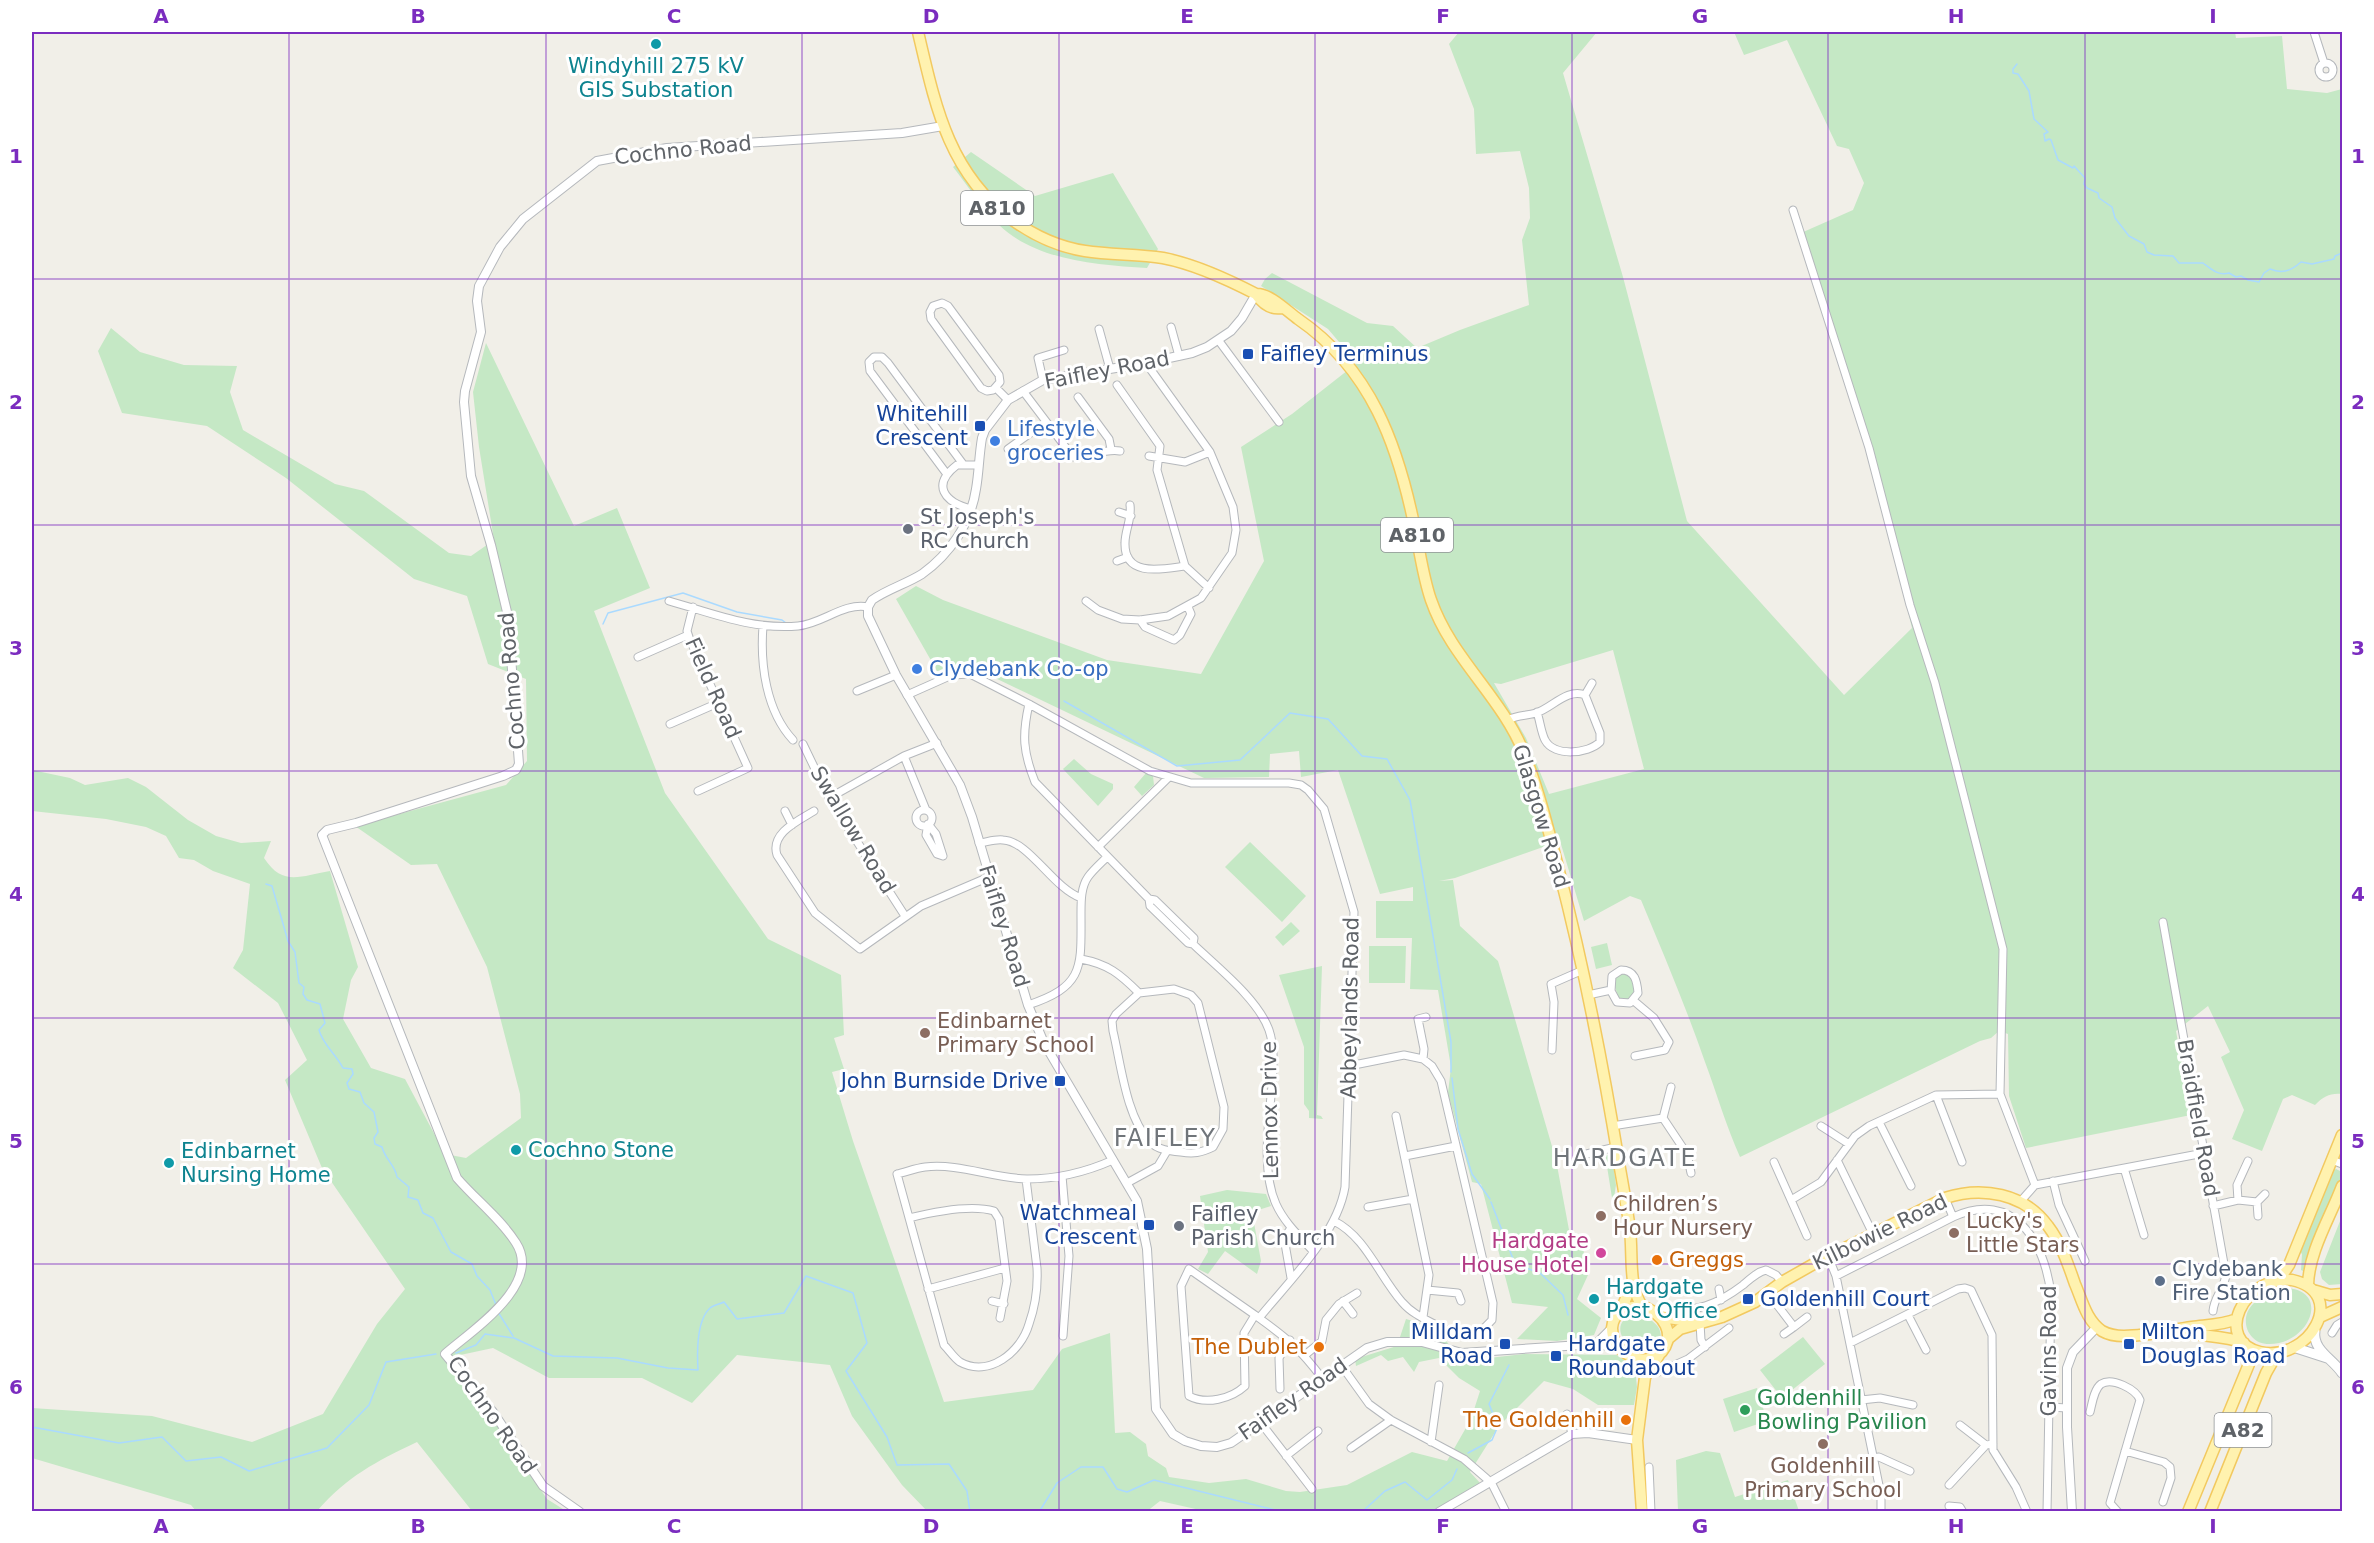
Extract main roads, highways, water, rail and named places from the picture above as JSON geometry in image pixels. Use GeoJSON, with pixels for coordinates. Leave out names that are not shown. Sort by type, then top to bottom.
{"type":"FeatureCollection","features":[{"type":"Feature","properties":{"kind":"main road","name":"A810"},"geometry":{"type":"LineString","coordinates":[[918,32],[943,126],[961,166],[971,181],[999,210],[1041,238],[1084,251],[1143,255],[1183,263],[1222,277],[1256,294]]}},
{"type":"Feature","properties":{"kind":"main road","name":"Glasgow Road"},"geometry":{"type":"LineString","coordinates":[[1256,294],[1264,304],[1274,309],[1282,308]]}},
{"type":"Feature","properties":{"kind":"main road","name":"Glasgow Road"},"geometry":{"type":"LineString","coordinates":[[1256,294],[1262,294],[1277,302],[1334,347],[1372,398],[1395,454],[1415,527],[1424,576],[1440,621],[1460,657],[1508,720],[1523,750],[1544,814],[1583,970],[1630,1228],[1633,1282],[1642,1306]]}},
{"type":"Feature","properties":{"kind":"main road"},"geometry":{"type":"LineString","coordinates":[[2178,1330],[2226,1323],[2237,1319],[2246,1297],[2283,1274],[2337,1162],[2343,1135]]}},
{"type":"Feature","properties":{"kind":"main road"},"geometry":{"type":"LineString","coordinates":[[2343,1186],[2308,1273],[2310,1287],[2319,1302],[2320,1317],[2315,1331],[2316,1342],[2327,1358],[2343,1373]]}},
{"type":"Feature","properties":{"kind":"main road","name":"Kilbowie Road"},"geometry":{"type":"LineString","coordinates":[[1668,1339],[1680,1329],[1731,1313],[1755,1302],[1782,1282],[1828,1256],[1946,1198],[1981,1191],[2020,1202],[2039,1215],[2056,1238],[2084,1306],[2097,1327],[2108,1334],[2118,1336],[2178,1330]]}},
{"type":"Feature","properties":{"kind":"main road"},"geometry":{"type":"LineString","coordinates":[[2272,1281],[2292,1280],[2330,1295],[2343,1294]]}},
{"type":"Feature","properties":{"kind":"main road","name":"Glasgow Road"},"geometry":{"type":"LineString","coordinates":[[1620,1311],[1633,1282]]}},
{"type":"Feature","properties":{"kind":"main road"},"geometry":{"type":"LineString","coordinates":[[1620,1311],[1633,1306],[1642,1306],[1662,1312],[1667,1328],[1668,1339],[1646,1377],[1636,1440],[1642,1512]]}},
{"type":"Feature","properties":{"kind":"main road"},"geometry":{"type":"LineString","coordinates":[[2320,1317],[2343,1307]]}},
{"type":"Feature","properties":{"kind":"main road","name":"A810"},"geometry":{"type":"LineString","coordinates":[[1620,1311],[1612,1328],[1614,1338],[1628,1355],[1641,1359]]}},
{"type":"Feature","properties":{"kind":"main road","name":"Kilbowie Road"},"geometry":{"type":"LineString","coordinates":[[1662,1312],[1700,1323]]}},
{"type":"Feature","properties":{"kind":"main road","name":"A82"},"geometry":{"type":"LineString","coordinates":[[2188,1512],[2249,1364],[2245,1345],[2238,1331],[2237,1319]]}},
{"type":"Feature","properties":{"kind":"main road"},"geometry":{"type":"LineString","coordinates":[[2178,1330],[2196,1336],[2233,1339],[2267,1353],[2288,1350],[2327,1358]]}},
{"type":"Feature","properties":{"kind":"main road","name":"A82"},"geometry":{"type":"LineString","coordinates":[[2210,1512],[2265,1375],[2274,1359],[2315,1331]]}},
{"type":"Feature","properties":{"kind":"main road"},"geometry":{"type":"LineString","coordinates":[[1646,1377],[1641,1359],[1659,1355]]}},
{"type":"Feature","properties":{"kind":"waterway"},"geometry":{"type":"LineString","coordinates":[[2017,64],[2013,73],[2018,74],[2029,91],[2034,119],[2048,132],[2044,134],[2045,141],[2051,140],[2058,160],[2073,168],[2074,166],[2085,178],[2084,184],[2087,188],[2098,193],[2099,198],[2112,207],[2115,218],[2129,236],[2144,244],[2147,252],[2154,255],[2173,256],[2179,263],[2203,263],[2218,273],[2229,273],[2236,277],[2241,276],[2259,282],[2264,273],[2270,269],[2286,271],[2301,262],[2312,264],[2334,259],[2342,253]]}},
{"type":"Feature","properties":{"kind":"waterway"},"geometry":{"type":"LineString","coordinates":[[603,624],[608,613],[683,593],[737,612],[782,620],[786,623]]}},
{"type":"Feature","properties":{"kind":"waterway"},"geometry":{"type":"LineString","coordinates":[[1064,701],[1177,766],[1240,760],[1290,713],[1328,719],[1362,756],[1387,759],[1410,800],[1451,1042],[1451,1072]]}},
{"type":"Feature","properties":{"kind":"waterway"},"geometry":{"type":"LineString","coordinates":[[266,884],[272,886],[288,941],[295,952],[299,983],[304,987],[303,994],[307,1000],[320,1004],[325,1023],[319,1030],[321,1035],[343,1068],[352,1069],[353,1074],[347,1083],[349,1089],[360,1092],[364,1103],[374,1112],[378,1132],[374,1138],[375,1144],[382,1147],[397,1177],[409,1187],[408,1197],[418,1200],[423,1213],[433,1218],[451,1252],[472,1264],[477,1276],[490,1290],[496,1305]]}},
{"type":"Feature","properties":{"kind":"waterway"},"geometry":{"type":"LineString","coordinates":[[1452,1078],[1458,1129],[1472,1174],[1490,1199]]}},
{"type":"Feature","properties":{"kind":"waterway"},"geometry":{"type":"LineString","coordinates":[[1491,1202],[1515,1264],[1540,1273],[1563,1295],[1568,1315]]}},
{"type":"Feature","properties":{"kind":"waterway"},"geometry":{"type":"LineString","coordinates":[[456,1353],[476,1345],[485,1334],[514,1338],[553,1356],[617,1358],[668,1368],[698,1370],[700,1329],[705,1314],[710,1308],[724,1302],[737,1319],[784,1313],[806,1276],[853,1293],[867,1343],[846,1371],[887,1437],[897,1465],[949,1464],[967,1491],[970,1512]]}},
{"type":"Feature","properties":{"kind":"waterway"},"geometry":{"type":"LineString","coordinates":[[498,1312],[513,1336]]}},
{"type":"Feature","properties":{"kind":"waterway"},"geometry":{"type":"LineString","coordinates":[[32,1427],[119,1443],[162,1437],[186,1461],[221,1457],[249,1471],[327,1448],[369,1405],[386,1362],[436,1354]]}},
{"type":"Feature","properties":{"kind":"waterway"},"geometry":{"type":"LineString","coordinates":[[1468,1453],[1492,1440],[1498,1426],[1489,1404],[1509,1365]]}},
{"type":"Feature","properties":{"kind":"waterway"},"geometry":{"type":"LineString","coordinates":[[1039,1512],[1057,1483],[1081,1467],[1103,1467],[1117,1489],[1127,1492],[1154,1480],[1283,1512]]}},
{"type":"Feature","properties":{"kind":"waterway"},"geometry":{"type":"LineString","coordinates":[[1362,1512],[1385,1491],[1405,1482],[1427,1500],[1452,1480],[1457,1469]]}},
{"type":"Feature","properties":{"kind":"place","name":"Windyhill 275 kV GIS Substation"},"geometry":{"type":"Point","coordinates":[656,44]}},
{"type":"Feature","properties":{"kind":"place","name":"Faifley Terminus"},"geometry":{"type":"Point","coordinates":[1248,354]}},
{"type":"Feature","properties":{"kind":"place","name":"Whitehill Crescent"},"geometry":{"type":"Point","coordinates":[980,426]}},
{"type":"Feature","properties":{"kind":"place","name":"Lifestyle groceries"},"geometry":{"type":"Point","coordinates":[995,441]}},
{"type":"Feature","properties":{"kind":"place","name":"St Joseph's RC Church"},"geometry":{"type":"Point","coordinates":[908,529]}},
{"type":"Feature","properties":{"kind":"place","name":"Clydebank Co-op"},"geometry":{"type":"Point","coordinates":[917,669]}},
{"type":"Feature","properties":{"kind":"place","name":"Edinbarnet Primary School"},"geometry":{"type":"Point","coordinates":[925,1033]}},
{"type":"Feature","properties":{"kind":"place","name":"John Burnside Drive"},"geometry":{"type":"Point","coordinates":[1060,1081]}},
{"type":"Feature","properties":{"kind":"place","name":"Cochno Stone"},"geometry":{"type":"Point","coordinates":[516,1150]}},
{"type":"Feature","properties":{"kind":"place","name":"Edinbarnet Nursing Home"},"geometry":{"type":"Point","coordinates":[169,1163]}},
{"type":"Feature","properties":{"kind":"place","name":"Children’s Hour Nursery"},"geometry":{"type":"Point","coordinates":[1601,1216]}},
{"type":"Feature","properties":{"kind":"place","name":"Watchmeal Crescent"},"geometry":{"type":"Point","coordinates":[1149,1225]}},
{"type":"Feature","properties":{"kind":"place","name":"Faifley Parish Church"},"geometry":{"type":"Point","coordinates":[1179,1226]}},
{"type":"Feature","properties":{"kind":"place","name":"Lucky's Little Stars"},"geometry":{"type":"Point","coordinates":[1954,1233]}},
{"type":"Feature","properties":{"kind":"place","name":"Hardgate House Hotel"},"geometry":{"type":"Point","coordinates":[1601,1253]}},
{"type":"Feature","properties":{"kind":"place","name":"Greggs"},"geometry":{"type":"Point","coordinates":[1657,1260]}},
{"type":"Feature","properties":{"kind":"place","name":"Clydebank Fire Station"},"geometry":{"type":"Point","coordinates":[2160,1281]}},
{"type":"Feature","properties":{"kind":"place","name":"Hardgate Post Office"},"geometry":{"type":"Point","coordinates":[1594,1299]}},
{"type":"Feature","properties":{"kind":"place","name":"Goldenhill Court"},"geometry":{"type":"Point","coordinates":[1748,1299]}},
{"type":"Feature","properties":{"kind":"place","name":"Milldam Road"},"geometry":{"type":"Point","coordinates":[1505,1344]}},
{"type":"Feature","properties":{"kind":"place","name":"Milton Douglas Road"},"geometry":{"type":"Point","coordinates":[2129,1344]}},
{"type":"Feature","properties":{"kind":"place","name":"The Dublet"},"geometry":{"type":"Point","coordinates":[1319,1347]}},
{"type":"Feature","properties":{"kind":"place","name":"Hardgate Roundabout"},"geometry":{"type":"Point","coordinates":[1556,1356]}},
{"type":"Feature","properties":{"kind":"place","name":"Goldenhill Bowling Pavilion"},"geometry":{"type":"Point","coordinates":[1745,1410]}},
{"type":"Feature","properties":{"kind":"place","name":"The Goldenhill"},"geometry":{"type":"Point","coordinates":[1626,1420]}},
{"type":"Feature","properties":{"kind":"place","name":"Goldenhill Primary School"},"geometry":{"type":"Point","coordinates":[1823,1444]}},
{"type":"Feature","properties":{"kind":"district","name":"FAIFLEY"},"geometry":{"type":"Point","coordinates":[1165,1138]}},
{"type":"Feature","properties":{"kind":"district","name":"HARDGATE"},"geometry":{"type":"Point","coordinates":[1625,1158]}}]}
